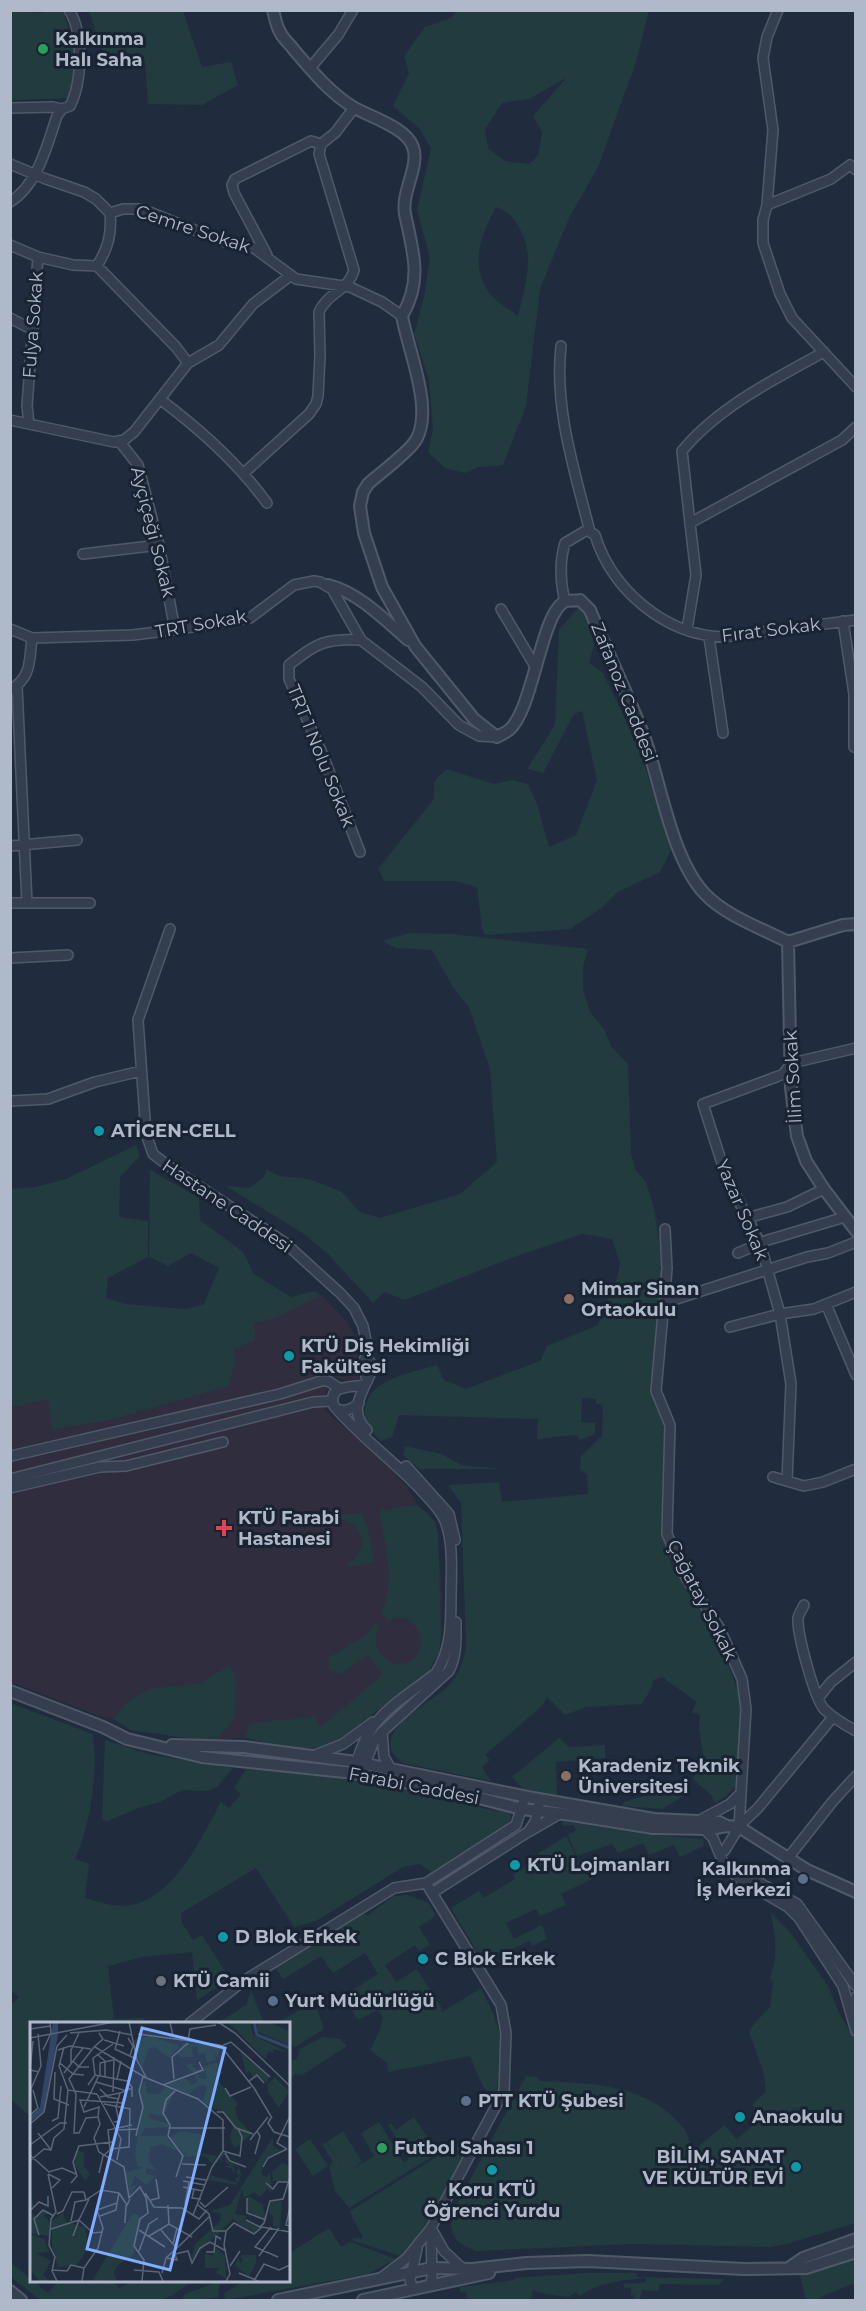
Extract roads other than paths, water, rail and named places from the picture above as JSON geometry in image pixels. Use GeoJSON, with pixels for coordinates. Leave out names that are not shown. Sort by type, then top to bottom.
{"type":"FeatureCollection","features":[{"type":"Feature","properties":{"kind":"street"},"geometry":{"type":"LineString","coordinates":[[10,202],[23,192],[35,174],[57,116],[72,103],[80,60],[75,24],[69,10]]}},
{"type":"Feature","properties":{"kind":"street"},"geometry":{"type":"LineString","coordinates":[[273,10],[279,32],[340,99],[387,123],[408,139],[413,147],[411,174],[405,195],[404,210],[413,244],[416,273],[407,308],[402,316],[422,404],[423,420],[415,442],[368,484],[363,492],[360,506],[364,533],[382,587],[415,646]]}},
{"type":"Feature","properties":{"kind":"street"},"geometry":{"type":"LineString","coordinates":[[310,68],[338,35],[352,10]]}},
{"type":"Feature","properties":{"kind":"street"},"geometry":{"type":"LineString","coordinates":[[778,10],[767,37],[763,58],[773,130],[767,205],[763,220],[763,243],[780,294],[792,318],[855,387]]}},
{"type":"Feature","properties":{"kind":"street"},"geometry":{"type":"LineString","coordinates":[[10,108],[53,107],[62,110]]}},
{"type":"Feature","properties":{"kind":"street"},"geometry":{"type":"LineString","coordinates":[[244,473],[309,414],[316,404],[320,355],[319,312],[328,298],[345,286],[352,276],[353,261],[322,170],[319,154],[321,144],[335,133],[354,108]]}},
{"type":"Feature","properties":{"kind":"street"},"geometry":{"type":"LineString","coordinates":[[268,257],[232,185],[235,179],[311,141],[321,144]]}},
{"type":"Feature","properties":{"kind":"street"},"geometry":{"type":"LineString","coordinates":[[10,164],[84,192],[96,199],[110,213],[110,238],[97,266]]}},
{"type":"Feature","properties":{"kind":"street"},"geometry":{"type":"LineString","coordinates":[[767,205],[831,180],[850,165],[855,170]]}},
{"type":"Feature","properties":{"kind":"street","name":"Cemre Sokak"},"geometry":{"type":"LineString","coordinates":[[110,213],[123,209],[142,209],[225,242],[254,248],[290,276],[301,280],[345,286],[382,302],[402,316]]}},
{"type":"Feature","properties":{"kind":"street","name":"Fulya Sokak"},"geometry":{"type":"LineString","coordinates":[[10,245],[38,257],[27,406],[29,423]]}},
{"type":"Feature","properties":{"kind":"street"},"geometry":{"type":"LineString","coordinates":[[38,257],[73,265],[97,266],[176,347],[188,363]]}},
{"type":"Feature","properties":{"kind":"street"},"geometry":{"type":"LineString","coordinates":[[10,420],[114,442],[124,440],[134,432],[161,400],[188,363],[219,345],[253,304],[290,276]]}},
{"type":"Feature","properties":{"kind":"street"},"geometry":{"type":"LineString","coordinates":[[10,318],[33,330]]}},
{"type":"Feature","properties":{"kind":"street","name":"Fırat Sokak"},"geometry":{"type":"LineString","coordinates":[[561,346],[558,370],[564,421],[590,532],[595,535],[598,547],[636,601],[651,614],[709,637],[855,620]]}},
{"type":"Feature","properties":{"kind":"street"},"geometry":{"type":"LineString","coordinates":[[687,629],[694,598],[696,575],[682,451],[706,424],[764,386],[824,352]]}},
{"type":"Feature","properties":{"kind":"street"},"geometry":{"type":"LineString","coordinates":[[161,400],[212,441],[244,473],[267,503]]}},
{"type":"Feature","properties":{"kind":"street"},"geometry":{"type":"LineString","coordinates":[[690,523],[842,440],[855,427]]}},
{"type":"Feature","properties":{"kind":"street","name":"Ayçiçeği Sokak"},"geometry":{"type":"LineString","coordinates":[[119,441],[138,465],[159,545],[175,630]]}},
{"type":"Feature","properties":{"kind":"street"},"geometry":{"type":"LineString","coordinates":[[328,585],[361,640],[422,687],[459,724],[479,736],[496,737],[510,730],[522,710],[549,627],[557,609],[565,602],[561,585],[561,557],[565,543],[587,530],[590,532]]}},
{"type":"Feature","properties":{"kind":"street"},"geometry":{"type":"LineString","coordinates":[[83,554],[159,545]]}},
{"type":"Feature","properties":{"kind":"street","name":"TRT Sokak"},"geometry":{"type":"LineString","coordinates":[[10,629],[32,638],[134,635],[175,630],[250,618],[294,585],[314,581],[328,585]]}},
{"type":"Feature","properties":{"kind":"street"},"geometry":{"type":"LineString","coordinates":[[328,585],[342,589],[351,595],[379,615],[415,646],[474,718],[496,737]]}},
{"type":"Feature","properties":{"kind":"street","name":"Zafanoz Caddesi"},"geometry":{"type":"LineString","coordinates":[[565,602],[580,600],[590,610],[644,735],[689,873],[706,895],[728,912],[788,942]]}},
{"type":"Feature","properties":{"kind":"street"},"geometry":{"type":"LineString","coordinates":[[501,609],[536,668]]}},
{"type":"Feature","properties":{"kind":"street"},"geometry":{"type":"LineString","coordinates":[[843,621],[854,694],[854,747]]}},
{"type":"Feature","properties":{"kind":"street"},"geometry":{"type":"LineString","coordinates":[[709,637],[723,733]]}},
{"type":"Feature","properties":{"kind":"street"},"geometry":{"type":"LineString","coordinates":[[27,903],[15,757],[14,688],[28,673],[32,638]]}},
{"type":"Feature","properties":{"kind":"street","name":"TRT 1 Nolu Sokak"},"geometry":{"type":"LineString","coordinates":[[360,852],[322,753],[289,679],[289,665],[316,644],[338,639],[361,640]]}},
{"type":"Feature","properties":{"kind":"street"},"geometry":{"type":"LineString","coordinates":[[10,846],[77,840]]}},
{"type":"Feature","properties":{"kind":"street"},"geometry":{"type":"LineString","coordinates":[[10,903],[90,903]]}},
{"type":"Feature","properties":{"kind":"street"},"geometry":{"type":"LineString","coordinates":[[788,942],[843,925],[855,924]]}},
{"type":"Feature","properties":{"kind":"street","name":"Hastane Caddesi"},"geometry":{"type":"LineString","coordinates":[[170,929],[138,1020],[147,1134],[153,1154],[284,1242],[354,1308],[363,1326],[366,1341],[366,1356],[362,1365],[365,1382],[359,1400]]}},
{"type":"Feature","properties":{"kind":"street","name":"İlim Sokak"},"geometry":{"type":"LineString","coordinates":[[788,942],[791,1088],[797,1136],[806,1161],[855,1231]]}},
{"type":"Feature","properties":{"kind":"street"},"geometry":{"type":"LineString","coordinates":[[10,958],[68,955]]}},
{"type":"Feature","properties":{"kind":"street","name":"Yazar Sokak"},"geometry":{"type":"LineString","coordinates":[[787,1481],[791,1384],[780,1314],[760,1243],[726,1176],[703,1104],[783,1074],[792,1064],[855,1048]]}},
{"type":"Feature","properties":{"kind":"street"},"geometry":{"type":"LineString","coordinates":[[10,1101],[48,1099],[95,1082],[141,1071]]}},
{"type":"Feature","properties":{"kind":"street"},"geometry":{"type":"LineString","coordinates":[[747,1218],[804,1201],[824,1189]]}},
{"type":"Feature","properties":{"kind":"street"},"geometry":{"type":"LineString","coordinates":[[738,1253],[760,1243],[845,1217]]}},
{"type":"Feature","properties":{"kind":"street","name":"Çağatay Sokak"},"geometry":{"type":"LineString","coordinates":[[664,1229],[667,1269],[656,1391],[670,1425],[668,1533],[686,1578],[719,1627],[742,1679],[746,1730],[739,1827]]}},
{"type":"Feature","properties":{"kind":"street"},"geometry":{"type":"LineString","coordinates":[[664,1303],[807,1257],[828,1253],[855,1242]]}},
{"type":"Feature","properties":{"kind":"street"},"geometry":{"type":"LineString","coordinates":[[730,1327],[780,1314],[814,1309],[855,1292]]}},
{"type":"Feature","properties":{"kind":"street"},"geometry":{"type":"LineString","coordinates":[[826,1304],[855,1375]]}},
{"type":"Feature","properties":{"kind":"street"},"geometry":{"type":"LineString","coordinates":[[10,1456],[280,1394],[321,1381],[328,1381],[339,1388]]}},
{"type":"Feature","properties":{"kind":"street"},"geometry":{"type":"LineString","coordinates":[[311,1757],[343,1744],[436,1673],[445,1657],[450,1630],[451,1559],[445,1521],[427,1496],[335,1405],[335,1392],[339,1388],[345,1386],[353,1388],[365,1382]]}},
{"type":"Feature","properties":{"kind":"street"},"geometry":{"type":"LineString","coordinates":[[353,1388],[359,1400],[360,1423],[417,1476],[449,1514],[455,1540],[456,1638],[454,1661],[442,1679],[374,1741],[359,1769]]}},
{"type":"Feature","properties":{"kind":"street"},"geometry":{"type":"LineString","coordinates":[[10,1479],[313,1402],[335,1405],[342,1411],[352,1409],[359,1400]]}},
{"type":"Feature","properties":{"kind":"street"},"geometry":{"type":"LineString","coordinates":[[10,1488],[100,1467],[126,1466],[223,1442]]}},
{"type":"Feature","properties":{"kind":"street"},"geometry":{"type":"LineString","coordinates":[[773,1477],[804,1486],[823,1482],[855,1469]]}},
{"type":"Feature","properties":{"kind":"street"},"geometry":{"type":"LineString","coordinates":[[804,1605],[798,1615],[800,1633],[806,1661],[822,1706],[833,1717],[855,1731]]}},
{"type":"Feature","properties":{"kind":"street"},"geometry":{"type":"LineString","coordinates":[[819,1697],[831,1682],[855,1662]]}},
{"type":"Feature","properties":{"kind":"street","name":"Farabi Caddesi"},"geometry":{"type":"LineString","coordinates":[[10,1691],[142,1744],[202,1757],[359,1769],[391,1769],[540,1800],[720,1829],[728,1826],[739,1827],[807,1870],[855,1892]]}},
{"type":"Feature","properties":{"kind":"street"},"geometry":{"type":"LineString","coordinates":[[720,1854],[726,1837],[758,1808],[833,1717]]}},
{"type":"Feature","properties":{"kind":"street"},"geometry":{"type":"LineString","coordinates":[[359,1769],[364,1739],[377,1719]]}},
{"type":"Feature","properties":{"kind":"street","name":"Farabi Caddesi"},"geometry":{"type":"LineString","coordinates":[[103,1727],[111,1726],[171,1745],[244,1747],[311,1757],[538,1812],[653,1828],[702,1825]]}},
{"type":"Feature","properties":{"kind":"street"},"geometry":{"type":"LineString","coordinates":[[382,1732],[384,1757],[391,1769]]}},
{"type":"Feature","properties":{"kind":"street"},"geometry":{"type":"LineString","coordinates":[[224,1759],[227,1746]]}},
{"type":"Feature","properties":{"kind":"street"},"geometry":{"type":"LineString","coordinates":[[243,1761],[244,1747]]}},
{"type":"Feature","properties":{"kind":"street"},"geometry":{"type":"LineString","coordinates":[[788,1858],[855,1776]]}},
{"type":"Feature","properties":{"kind":"street"},"geometry":{"type":"LineString","coordinates":[[741,1793],[702,1825],[713,1838],[723,1862],[738,1878],[788,1907],[799,1918],[843,1986],[855,2031]]}},
{"type":"Feature","properties":{"kind":"street"},"geometry":{"type":"LineString","coordinates":[[191,2022],[242,1982],[394,1888],[426,1883],[516,1825],[525,1797]]}},
{"type":"Feature","properties":{"kind":"street"},"geometry":{"type":"LineString","coordinates":[[528,1832],[535,1822],[540,1800]]}},
{"type":"Feature","properties":{"kind":"street"},"geometry":{"type":"LineString","coordinates":[[432,1893],[528,1832],[561,1814]]}},
{"type":"Feature","properties":{"kind":"street"},"geometry":{"type":"LineString","coordinates":[[744,1874],[797,1904],[855,1986]]}},
{"type":"Feature","properties":{"kind":"street"},"geometry":{"type":"LineString","coordinates":[[378,2281],[418,2246],[431,2228],[503,2096],[506,2033],[504,2015],[498,1998],[426,1883]]}},
{"type":"Feature","properties":{"kind":"street"},"geometry":{"type":"LineString","coordinates":[[855,1997],[855,2005]]}},
{"type":"Feature","properties":{"kind":"street"},"geometry":{"type":"LineString","coordinates":[[430,2286],[431,2228]]}},
{"type":"Feature","properties":{"kind":"street"},"geometry":{"type":"LineString","coordinates":[[431,2228],[444,2251],[462,2268]]}},
{"type":"Feature","properties":{"kind":"street"},"geometry":{"type":"LineString","coordinates":[[790,2267],[803,2258],[855,2239]]}},
{"type":"Feature","properties":{"kind":"street"},"geometry":{"type":"LineString","coordinates":[[413,2289],[410,2280],[418,2246]]}},
{"type":"Feature","properties":{"kind":"street"},"geometry":{"type":"LineString","coordinates":[[278,2301],[432,2268],[588,2261],[744,2269],[806,2268],[855,2252]]}},
{"type":"Feature","properties":{"kind":"street"},"geometry":{"type":"LineString","coordinates":[[363,2301],[387,2298],[413,2289],[484,2274],[528,2269],[589,2267],[614,2263]]}},
{"type":"Feature","properties":{"kind":"street"},"geometry":{"type":"LineString","coordinates":[[10,2291],[21,2301]]}},
{"type":"Feature","properties":{"kind":"place","name":"Kalkınma Halı Saha"},"geometry":{"type":"Point","coordinates":[43,49]}},
{"type":"Feature","properties":{"kind":"place","name":"ATİGEN-CELL"},"geometry":{"type":"Point","coordinates":[99,1131]}},
{"type":"Feature","properties":{"kind":"place","name":"Mimar Sinan Ortaokulu"},"geometry":{"type":"Point","coordinates":[569,1299]}},
{"type":"Feature","properties":{"kind":"place","name":"KTÜ Diş Hekimliği Fakültesi"},"geometry":{"type":"Point","coordinates":[289,1356]}},
{"type":"Feature","properties":{"kind":"place","name":"KTÜ Farabi Hastanesi"},"geometry":{"type":"Point","coordinates":[224,1528]}},
{"type":"Feature","properties":{"kind":"place","name":"Karadeniz Teknik Üniversitesi"},"geometry":{"type":"Point","coordinates":[566,1776]}},
{"type":"Feature","properties":{"kind":"place","name":"KTÜ Lojmanları"},"geometry":{"type":"Point","coordinates":[515,1865]}},
{"type":"Feature","properties":{"kind":"place","name":"Kalkınma İş Merkezi"},"geometry":{"type":"Point","coordinates":[803,1879]}},
{"type":"Feature","properties":{"kind":"place","name":"D Blok Erkek"},"geometry":{"type":"Point","coordinates":[223,1937]}},
{"type":"Feature","properties":{"kind":"place","name":"C Blok Erkek"},"geometry":{"type":"Point","coordinates":[423,1959]}},
{"type":"Feature","properties":{"kind":"place","name":"KTÜ Camii"},"geometry":{"type":"Point","coordinates":[161,1981]}},
{"type":"Feature","properties":{"kind":"place","name":"Yurt Müdürlüğü"},"geometry":{"type":"Point","coordinates":[273,2001]}},
{"type":"Feature","properties":{"kind":"place","name":"PTT KTÜ Şubesi"},"geometry":{"type":"Point","coordinates":[466,2101]}},
{"type":"Feature","properties":{"kind":"place","name":"Anaokulu"},"geometry":{"type":"Point","coordinates":[740,2117]}},
{"type":"Feature","properties":{"kind":"place","name":"Futbol Sahası 1"},"geometry":{"type":"Point","coordinates":[382,2148]}},
{"type":"Feature","properties":{"kind":"place","name":"BİLİM, SANAT VE KÜLTÜR EVİ"},"geometry":{"type":"Point","coordinates":[796,2167]}},
{"type":"Feature","properties":{"kind":"place","name":"Koru KTÜ Öğrenci Yurdu"},"geometry":{"type":"Point","coordinates":[492,2170]}}]}
